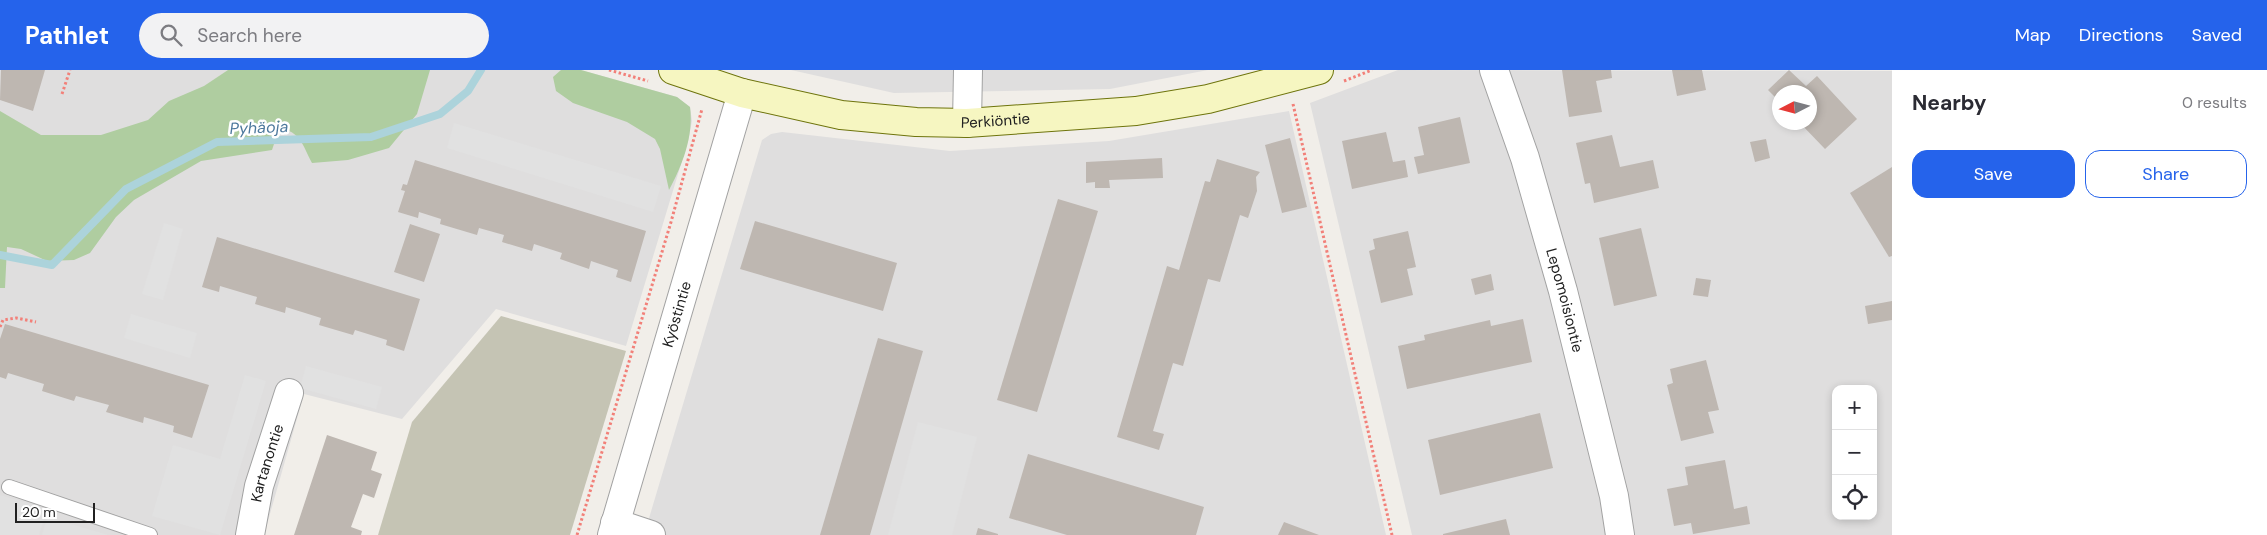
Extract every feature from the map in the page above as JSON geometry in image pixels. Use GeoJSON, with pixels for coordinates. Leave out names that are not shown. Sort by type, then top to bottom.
{"type":"FeatureCollection","features":[{"type":"Feature","properties":{"kind":"street","name":"Perkiöntie"},"geometry":{"type":"LineString","coordinates":[[673,70],[742,93],[841,115],[916,122],[966,123],[1136,112],[1208,99],[1319,70]]}},
{"type":"Feature","properties":{"kind":"street"},"geometry":{"type":"LineString","coordinates":[[966,123],[968,70]]}},
{"type":"Feature","properties":{"kind":"street","name":"Lepomoisiontie"},"geometry":{"type":"LineString","coordinates":[[1494,70],[1525,158],[1563,291],[1614,496],[1620,535]]}},
{"type":"Feature","properties":{"kind":"street","name":"Kyöstintie"},"geometry":{"type":"LineString","coordinates":[[613,529],[742,93]]}},
{"type":"Feature","properties":{"kind":"street","name":"Kartanontie"},"geometry":{"type":"LineString","coordinates":[[250,535],[259,486],[289,393]]}},
{"type":"Feature","properties":{"kind":"street"},"geometry":{"type":"LineString","coordinates":[[613,529],[651,535]]}},
{"type":"Feature","properties":{"kind":"lane"},"geometry":{"type":"LineString","coordinates":[[9,487],[150,535]]}},
{"type":"Feature","properties":{"kind":"path"},"geometry":{"type":"LineString","coordinates":[[62,94],[70,70]]}},
{"type":"Feature","properties":{"kind":"path"},"geometry":{"type":"LineString","coordinates":[[1292,99],[1392,535]]}},
{"type":"Feature","properties":{"kind":"path"},"geometry":{"type":"LineString","coordinates":[[577,535],[671,222],[703,106]]}},
{"type":"Feature","properties":{"kind":"path"},"geometry":{"type":"LineString","coordinates":[[0,327],[3,320],[10,318],[36,322]]}},
{"type":"Feature","properties":{"kind":"shaded area"},"geometry":{"type":"Polygon","coordinates":[[[0,70],[581,70],[677,97],[690,107],[692,121],[688,141],[626,346],[496,309],[402,419],[304,394],[264,535],[0,535],[0,70]]]}},
{"type":"Feature","properties":{"kind":"shaded area"},"geometry":{"type":"Polygon","coordinates":[[[791,70],[1208,70],[1110,89],[894,93],[791,70]]]}},
{"type":"Feature","properties":{"kind":"shaded area"},"geometry":{"type":"Polygon","coordinates":[[[1398,70],[1892,71],[1892,535],[1412,535],[1310,103],[1398,70]]]}},
{"type":"Feature","properties":{"kind":"shaded area"},"geometry":{"type":"Polygon","coordinates":[[[1289,111],[1386,535],[644,535],[762,140],[771,134],[782,132],[950,151],[1109,141],[1289,111]]]}},
{"type":"Feature","properties":{"kind":"shaded area"},"geometry":{"type":"Polygon","coordinates":[[[454,123],[661,186],[653,212],[447,148],[454,123]]]}},
{"type":"Feature","properties":{"kind":"shaded area"},"geometry":{"type":"Polygon","coordinates":[[[164,223],[183,229],[163,300],[142,294],[164,223]]]}},
{"type":"Feature","properties":{"kind":"shaded area"},"geometry":{"type":"Polygon","coordinates":[[[131,314],[197,333],[190,358],[124,338],[131,314]]]}},
{"type":"Feature","properties":{"kind":"shaded area"},"geometry":{"type":"Polygon","coordinates":[[[501,316],[626,351],[570,535],[378,535],[412,422],[501,316]]]}},
{"type":"Feature","properties":{"kind":"shaded area"},"geometry":{"type":"Polygon","coordinates":[[[306,366],[382,387],[376,409],[300,388],[306,366]]]}},
{"type":"Feature","properties":{"kind":"shaded area"},"geometry":{"type":"Polygon","coordinates":[[[245,375],[266,381],[220,535],[152,516],[173,445],[220,459],[245,375]]]}},
{"type":"Feature","properties":{"kind":"shaded area"},"geometry":{"type":"Polygon","coordinates":[[[918,422],[977,437],[952,535],[888,535],[918,422]]]}},
{"type":"Feature","properties":{"kind":"shaded area"},"geometry":{"type":"Polygon","coordinates":[[[0,495],[47,509],[39,535],[0,535],[0,495]]]}},
{"type":"Feature","properties":{"kind":"shaded area"},"geometry":{"type":"Polygon","coordinates":[[[47,517],[108,535],[42,535],[47,517]]]}},
{"type":"Feature","properties":{"kind":"green space"},"geometry":{"type":"Polygon","coordinates":[[[228,70],[430,70],[417,114],[389,148],[348,160],[312,163],[300,140],[292,132],[279,129],[272,150],[201,161],[134,200],[116,217],[90,253],[74,260],[47,261],[21,249],[7,247],[5,288],[0,288],[0,111],[41,135],[101,135],[148,120],[169,101],[204,86],[228,70]]]}},
{"type":"Feature","properties":{"kind":"green space"},"geometry":{"type":"Polygon","coordinates":[[[561,70],[581,70],[677,97],[690,107],[689,140],[669,190],[660,149],[655,139],[627,122],[573,103],[556,91],[553,77],[561,70]]]}},
{"type":"Feature","properties":{"kind":"building"},"geometry":{"type":"Polygon","coordinates":[[[1,70],[45,70],[33,111],[0,100],[1,70]]]}},
{"type":"Feature","properties":{"kind":"building"},"geometry":{"type":"Polygon","coordinates":[[[1562,70],[1611,70],[1612,78],[1596,81],[1602,112],[1569,117],[1562,70]]]}},
{"type":"Feature","properties":{"kind":"building"},"geometry":{"type":"Polygon","coordinates":[[[1672,70],[1702,70],[1706,90],[1677,96],[1672,70]]]}},
{"type":"Feature","properties":{"kind":"building"},"geometry":{"type":"Polygon","coordinates":[[[1789,70],[1805,85],[1773,85],[1789,70]]]}},
{"type":"Feature","properties":{"kind":"building"},"geometry":{"type":"Polygon","coordinates":[[[1817,76],[1857,119],[1825,149],[1807,130],[1817,130],[1817,85],[1807,85],[1817,76]]]}},
{"type":"Feature","properties":{"kind":"building"},"geometry":{"type":"Polygon","coordinates":[[[1460,117],[1470,163],[1418,174],[1414,157],[1424,155],[1418,127],[1460,117]]]}},
{"type":"Feature","properties":{"kind":"building"},"geometry":{"type":"Polygon","coordinates":[[[1386,132],[1393,162],[1405,160],[1408,177],[1352,189],[1342,141],[1386,132]]]}},
{"type":"Feature","properties":{"kind":"building"},"geometry":{"type":"Polygon","coordinates":[[[1612,135],[1620,167],[1653,160],[1659,188],[1594,203],[1590,183],[1585,184],[1576,143],[1612,135]]]}},
{"type":"Feature","properties":{"kind":"building"},"geometry":{"type":"Polygon","coordinates":[[[1290,138],[1307,207],[1282,213],[1265,145],[1290,138]]]}},
{"type":"Feature","properties":{"kind":"building"},"geometry":{"type":"Polygon","coordinates":[[[1766,139],[1770,158],[1755,162],[1750,142],[1766,139]]]}},
{"type":"Feature","properties":{"kind":"building"},"geometry":{"type":"Polygon","coordinates":[[[1162,158],[1163,178],[1109,180],[1110,188],[1095,188],[1095,182],[1086,183],[1086,162],[1162,158]]]}},
{"type":"Feature","properties":{"kind":"building"},"geometry":{"type":"Polygon","coordinates":[[[1217,159],[1260,172],[1256,177],[1257,191],[1248,218],[1240,215],[1220,282],[1208,279],[1183,366],[1173,363],[1153,431],[1164,434],[1159,450],[1117,437],[1167,266],[1179,270],[1205,181],[1210,182],[1217,159]]]}},
{"type":"Feature","properties":{"kind":"building"},"geometry":{"type":"Polygon","coordinates":[[[415,160],[646,231],[631,282],[616,277],[618,270],[591,261],[589,269],[560,259],[562,253],[534,244],[532,251],[502,242],[504,235],[479,228],[477,235],[440,224],[441,219],[419,212],[418,218],[398,212],[405,191],[401,190],[403,184],[407,185],[415,160]]]}},
{"type":"Feature","properties":{"kind":"building"},"geometry":{"type":"Polygon","coordinates":[[[1892,167],[1892,256],[1889,257],[1850,193],[1892,167]]]}},
{"type":"Feature","properties":{"kind":"building"},"geometry":{"type":"Polygon","coordinates":[[[1058,199],[1098,211],[1037,412],[997,400],[1058,199]]]}},
{"type":"Feature","properties":{"kind":"building"},"geometry":{"type":"Polygon","coordinates":[[[755,221],[897,263],[883,311],[740,269],[755,221]]]}},
{"type":"Feature","properties":{"kind":"building"},"geometry":{"type":"Polygon","coordinates":[[[410,224],[440,234],[424,282],[394,272],[410,224]]]}},
{"type":"Feature","properties":{"kind":"building"},"geometry":{"type":"Polygon","coordinates":[[[1641,228],[1657,296],[1614,306],[1599,238],[1641,228]]]}},
{"type":"Feature","properties":{"kind":"building"},"geometry":{"type":"Polygon","coordinates":[[[1408,231],[1416,267],[1407,269],[1413,295],[1381,303],[1369,251],[1375,249],[1373,239],[1408,231]]]}},
{"type":"Feature","properties":{"kind":"building"},"geometry":{"type":"Polygon","coordinates":[[[217,237],[420,299],[404,351],[386,345],[387,340],[355,330],[353,335],[319,325],[321,318],[286,307],[285,313],[255,304],[257,297],[220,286],[219,292],[202,287],[217,237]]]}},
{"type":"Feature","properties":{"kind":"building"},"geometry":{"type":"Polygon","coordinates":[[[1491,274],[1494,290],[1475,295],[1471,279],[1491,274]]]}},
{"type":"Feature","properties":{"kind":"building"},"geometry":{"type":"Polygon","coordinates":[[[1696,278],[1711,280],[1708,297],[1693,295],[1696,278]]]}},
{"type":"Feature","properties":{"kind":"building"},"geometry":{"type":"Polygon","coordinates":[[[1892,301],[1892,320],[1868,324],[1865,306],[1892,301]]]}},
{"type":"Feature","properties":{"kind":"building"},"geometry":{"type":"Polygon","coordinates":[[[1523,319],[1532,362],[1407,389],[1398,346],[1425,340],[1424,335],[1490,320],[1491,326],[1523,319]]]}},
{"type":"Feature","properties":{"kind":"building"},"geometry":{"type":"Polygon","coordinates":[[[5,324],[209,385],[192,438],[173,432],[174,426],[144,417],[143,423],[106,412],[109,405],[76,396],[74,401],[42,391],[44,384],[8,373],[6,379],[0,377],[0,339],[5,324]]]}},
{"type":"Feature","properties":{"kind":"building"},"geometry":{"type":"Polygon","coordinates":[[[878,338],[923,351],[870,535],[820,535],[878,338]]]}},
{"type":"Feature","properties":{"kind":"building"},"geometry":{"type":"Polygon","coordinates":[[[1706,360],[1719,410],[1708,412],[1714,433],[1681,441],[1667,385],[1673,383],[1670,369],[1706,360]]]}},
{"type":"Feature","properties":{"kind":"building"},"geometry":{"type":"Polygon","coordinates":[[[1540,413],[1553,468],[1440,495],[1428,440],[1540,413]]]}},
{"type":"Feature","properties":{"kind":"building"},"geometry":{"type":"Polygon","coordinates":[[[327,435],[377,452],[371,470],[382,474],[374,498],[363,494],[351,527],[362,531],[361,535],[294,535],[327,435]]]}},
{"type":"Feature","properties":{"kind":"building"},"geometry":{"type":"Polygon","coordinates":[[[1028,454],[1204,507],[1196,535],[1067,535],[1009,518],[1028,454]]]}},
{"type":"Feature","properties":{"kind":"building"},"geometry":{"type":"Polygon","coordinates":[[[1725,460],[1734,509],[1747,506],[1750,524],[1693,534],[1691,523],[1674,526],[1667,489],[1688,485],[1685,467],[1725,460]]]}},
{"type":"Feature","properties":{"kind":"building"},"geometry":{"type":"Polygon","coordinates":[[[1506,519],[1510,535],[1443,535],[1443,534],[1506,519]]]}},
{"type":"Feature","properties":{"kind":"building"},"geometry":{"type":"Polygon","coordinates":[[[1284,522],[1319,535],[1278,535],[1284,522]]]}},
{"type":"Feature","properties":{"kind":"building"},"geometry":{"type":"Polygon","coordinates":[[[978,528],[998,534],[998,535],[976,535],[978,528]]]}},
{"type":"Feature","properties":{"kind":"waterway","name":"Pyhäoja"},"geometry":{"type":"LineString","coordinates":[[0,255],[52,265],[126,189],[217,142],[371,137],[440,114],[468,91],[481,70]]}}]}
